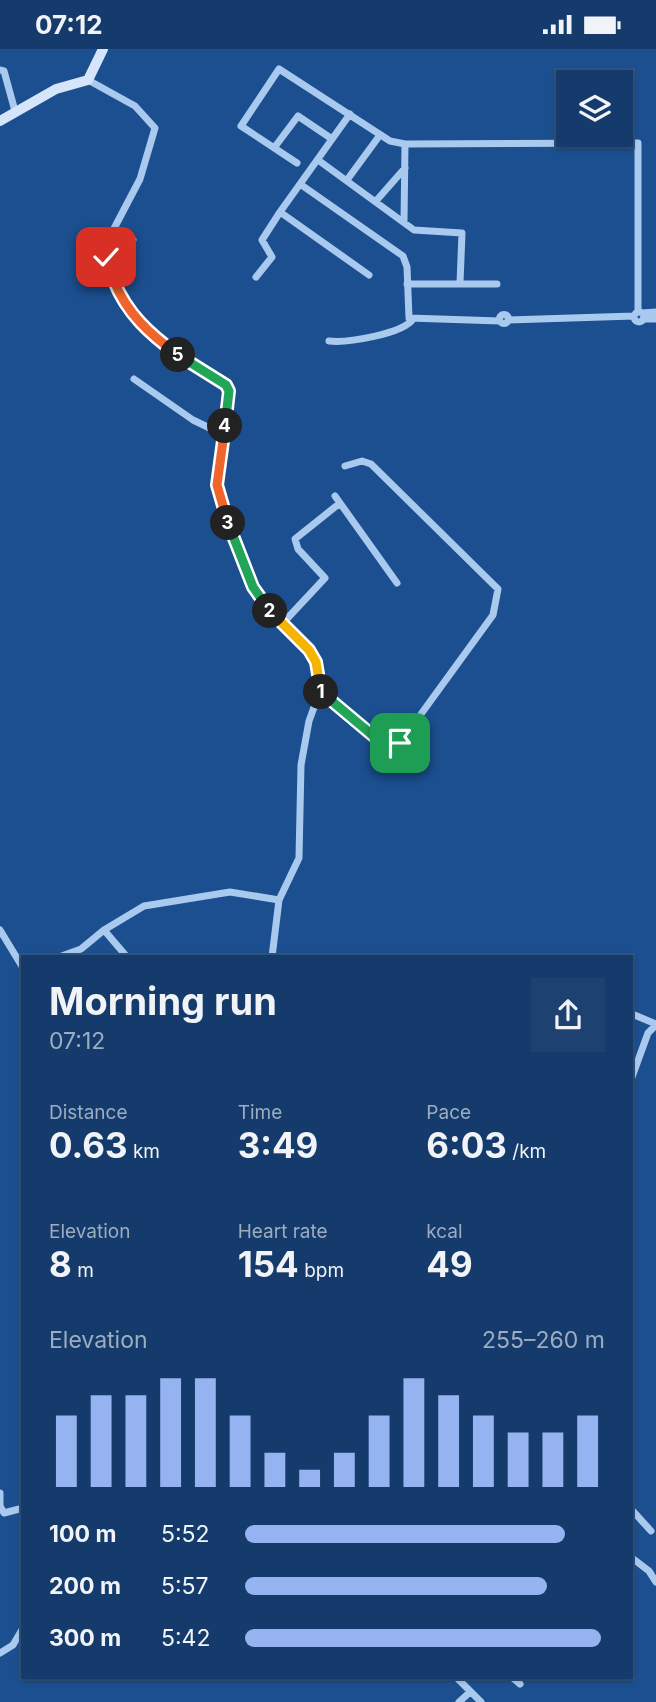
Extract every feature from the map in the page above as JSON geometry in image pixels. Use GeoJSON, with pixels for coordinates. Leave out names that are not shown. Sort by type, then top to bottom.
{"type":"FeatureCollection","features":[{"type":"Feature","properties":{"kind":"street"},"geometry":{"type":"LineString","coordinates":[[88,81],[103,49]]}},
{"type":"Feature","properties":{"kind":"street"},"geometry":{"type":"LineString","coordinates":[[297,163],[241,126],[279,69],[387,140],[405,144],[638,143],[639,315]]}},
{"type":"Feature","properties":{"kind":"street"},"geometry":{"type":"LineString","coordinates":[[0,70],[4,71],[15,111]]}},
{"type":"Feature","properties":{"kind":"street"},"geometry":{"type":"LineString","coordinates":[[0,121],[56,89],[88,81],[135,106],[155,128],[140,179],[113,231],[106,257],[127,308],[163,344],[226,385],[229,391],[218,496],[253,587],[263,603],[316,662],[320,691],[309,721],[301,765],[299,858],[279,900],[272,955]]}},
{"type":"Feature","properties":{"kind":"street"},"geometry":{"type":"LineString","coordinates":[[256,277],[272,257],[262,240],[350,114]]}},
{"type":"Feature","properties":{"kind":"street"},"geometry":{"type":"LineString","coordinates":[[274,148],[298,116],[332,139]]}},
{"type":"Feature","properties":{"kind":"street"},"geometry":{"type":"LineString","coordinates":[[347,180],[380,135]]}},
{"type":"Feature","properties":{"kind":"street"},"geometry":{"type":"LineString","coordinates":[[404,222],[405,144]]}},
{"type":"Feature","properties":{"kind":"street"},"geometry":{"type":"LineString","coordinates":[[318,160],[422,232],[462,233],[460,283]]}},
{"type":"Feature","properties":{"kind":"street"},"geometry":{"type":"LineString","coordinates":[[376,201],[405,167]]}},
{"type":"Feature","properties":{"kind":"street"},"geometry":{"type":"LineString","coordinates":[[300,184],[403,256],[407,267],[407,313],[413,319]]}},
{"type":"Feature","properties":{"kind":"street"},"geometry":{"type":"LineString","coordinates":[[280,212],[369,275]]}},
{"type":"Feature","properties":{"kind":"street"},"geometry":{"type":"LineString","coordinates":[[113,231],[133,240]]}},
{"type":"Feature","properties":{"kind":"street"},"geometry":{"type":"LineString","coordinates":[[407,284],[497,284]]}},
{"type":"Feature","properties":{"kind":"street"},"geometry":{"type":"LineString","coordinates":[[329,341],[340,342],[401,330],[413,319],[504,320],[656,313]]}},
{"type":"Feature","properties":{"kind":"street"},"geometry":{"type":"LineString","coordinates":[[639,315],[656,319]]}},
{"type":"Feature","properties":{"kind":"street"},"geometry":{"type":"LineString","coordinates":[[134,379],[193,420],[224,435]]}},
{"type":"Feature","properties":{"kind":"street"},"geometry":{"type":"LineString","coordinates":[[320,691],[383,744],[394,747],[400,743],[493,615],[498,589],[371,464],[362,461],[345,466]]}},
{"type":"Feature","properties":{"kind":"street"},"geometry":{"type":"LineString","coordinates":[[282,624],[325,578],[298,549],[295,539],[337,500],[397,583]]}},
{"type":"Feature","properties":{"kind":"street"},"geometry":{"type":"LineString","coordinates":[[64,955],[81,949],[104,930],[144,906],[230,892],[279,900]]}},
{"type":"Feature","properties":{"kind":"street"},"geometry":{"type":"LineString","coordinates":[[0,930],[21,965]]}},
{"type":"Feature","properties":{"kind":"street"},"geometry":{"type":"LineString","coordinates":[[104,930],[125,955]]}},
{"type":"Feature","properties":{"kind":"street"},"geometry":{"type":"LineString","coordinates":[[633,1012],[656,1024],[648,1033],[633,1074]]}},
{"type":"Feature","properties":{"kind":"street"},"geometry":{"type":"LineString","coordinates":[[0,1493],[0,1506],[4,1513],[21,1509]]}},
{"type":"Feature","properties":{"kind":"street"},"geometry":{"type":"LineString","coordinates":[[633,1511],[651,1531]]}},
{"type":"Feature","properties":{"kind":"street"},"geometry":{"type":"LineString","coordinates":[[633,1559],[649,1571],[656,1582]]}},
{"type":"Feature","properties":{"kind":"street"},"geometry":{"type":"LineString","coordinates":[[0,1653],[13,1645],[21,1631]]}},
{"type":"Feature","properties":{"kind":"street"},"geometry":{"type":"LineString","coordinates":[[458,1679],[481,1702]]}},
{"type":"Feature","properties":{"kind":"street"},"geometry":{"type":"LineString","coordinates":[[459,1702],[470,1692]]}},
{"type":"Feature","properties":{"kind":"route"},"geometry":{"type":"LineString","coordinates":[[106,257],[108,268],[127,308],[147,331],[178,355],[220,379],[229,391],[217,485],[218,496],[253,587],[263,603],[309,650],[316,662],[320,691],[383,744],[394,747],[400,743]]}}]}
